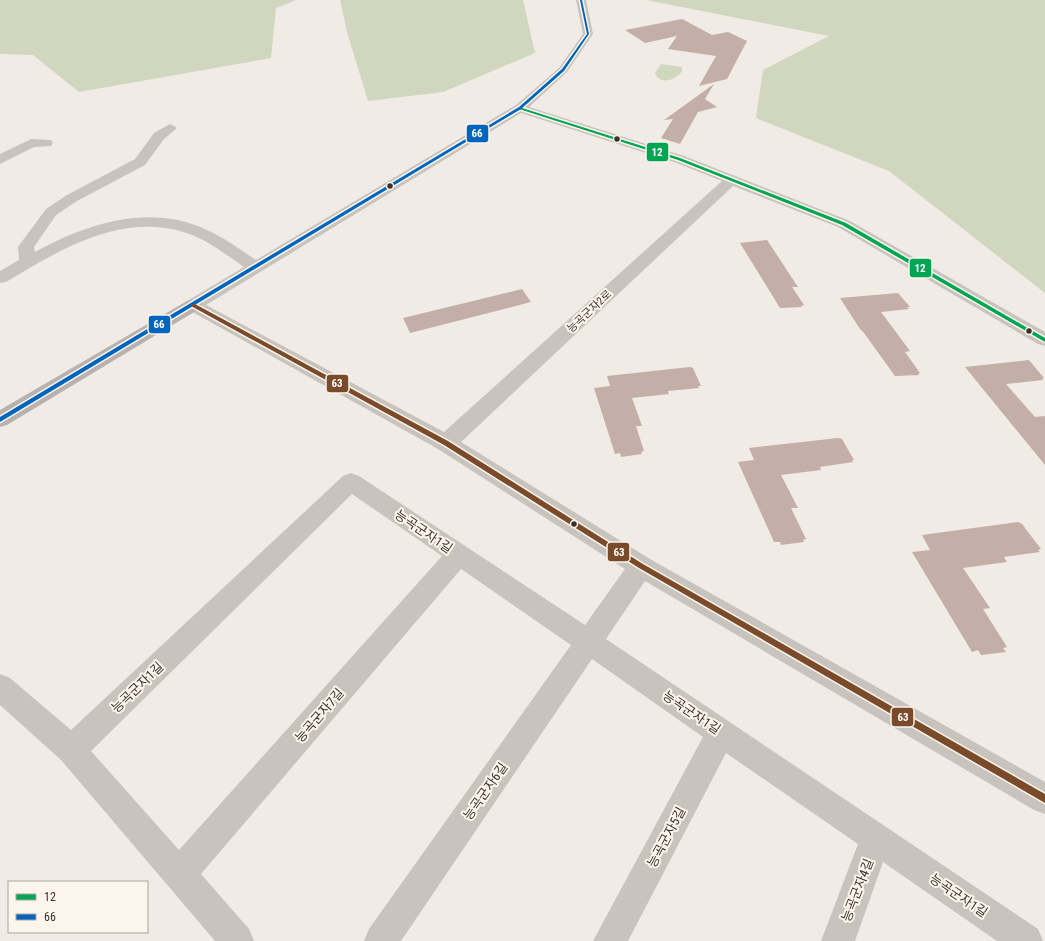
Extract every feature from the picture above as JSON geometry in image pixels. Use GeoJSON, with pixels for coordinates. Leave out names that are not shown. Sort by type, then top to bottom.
{"type":"FeatureCollection","features":[{"type":"Feature","properties":{"kind":"main road"},"geometry":{"type":"LineString","coordinates":[[0,420],[194,305]]}},
{"type":"Feature","properties":{"kind":"street"},"geometry":{"type":"LineString","coordinates":[[581,0],[588,34],[563,70],[520,108],[194,305],[446,443],[641,566],[1045,799]]}},
{"type":"Feature","properties":{"kind":"street"},"geometry":{"type":"LineString","coordinates":[[520,108],[679,159],[844,224],[1045,340]]}},
{"type":"Feature","properties":{"kind":"street"},"geometry":{"type":"LineString","coordinates":[[28,262],[26,247],[51,212],[140,162],[145,158],[159,134],[170,128]]}},
{"type":"Feature","properties":{"kind":"street"},"geometry":{"type":"LineString","coordinates":[[0,160],[31,143],[46,143]]}},
{"type":"Feature","properties":{"kind":"street","name":"능곡군자2로"},"geometry":{"type":"LineString","coordinates":[[446,443],[732,179]]}},
{"type":"Feature","properties":{"kind":"street"},"geometry":{"type":"LineString","coordinates":[[0,278],[28,262],[88,234],[122,222],[169,222],[187,227],[256,267]]}},
{"type":"Feature","properties":{"kind":"street","name":"능곡군자1길"},"geometry":{"type":"LineString","coordinates":[[71,750],[351,482],[589,642],[1026,941]]}},
{"type":"Feature","properties":{"kind":"street","name":"능곡군자7길"},"geometry":{"type":"LineString","coordinates":[[179,875],[459,554]]}},
{"type":"Feature","properties":{"kind":"street","name":"능곡군자6길"},"geometry":{"type":"LineString","coordinates":[[381,941],[641,566]]}},
{"type":"Feature","properties":{"kind":"street"},"geometry":{"type":"LineString","coordinates":[[0,687],[71,750],[237,941]]}},
{"type":"Feature","properties":{"kind":"street","name":"능곡군자5길"},"geometry":{"type":"LineString","coordinates":[[610,941],[721,733]]}},
{"type":"Feature","properties":{"kind":"street","name":"능곡군자4길"},"geometry":{"type":"LineString","coordinates":[[838,941],[876,838]]}},
{"type":"Feature","properties":{"kind":"green space"},"geometry":{"type":"Polygon","coordinates":[[[0,0],[296,0],[276,8],[271,58],[79,92],[33,55],[0,54],[0,0]]]}},
{"type":"Feature","properties":{"kind":"green space"},"geometry":{"type":"Polygon","coordinates":[[[340,0],[523,0],[535,53],[443,92],[368,101],[347,32],[340,0]]]}},
{"type":"Feature","properties":{"kind":"green space"},"geometry":{"type":"Polygon","coordinates":[[[646,0],[1045,0],[1045,293],[889,171],[756,118],[763,70],[829,36],[646,0]]]}},
{"type":"Feature","properties":{"kind":"green space"},"geometry":{"type":"Polygon","coordinates":[[[661,64],[682,67],[682,71],[672,79],[660,79],[655,73],[661,64]]]}},
{"type":"Feature","properties":{"kind":"building"},"geometry":{"type":"Polygon","coordinates":[[[682,19],[712,35],[728,32],[747,41],[727,79],[699,86],[716,56],[668,49],[677,36],[645,43],[625,30],[682,19]]]}},
{"type":"Feature","properties":{"kind":"building"},"geometry":{"type":"Polygon","coordinates":[[[714,84],[705,99],[717,107],[698,112],[680,144],[661,138],[673,119],[664,120],[714,84]]]}},
{"type":"Feature","properties":{"kind":"building"},"geometry":{"type":"Polygon","coordinates":[[[767,240],[798,287],[792,287],[804,305],[801,306],[802,307],[780,308],[740,243],[767,240]]]}},
{"type":"Feature","properties":{"kind":"building"},"geometry":{"type":"Polygon","coordinates":[[[522,289],[531,302],[410,333],[403,318],[522,289]]]}},
{"type":"Feature","properties":{"kind":"building"},"geometry":{"type":"Polygon","coordinates":[[[898,293],[910,307],[907,307],[909,309],[881,312],[910,351],[905,352],[920,373],[918,374],[919,375],[895,376],[860,329],[840,298],[898,293]]]}},
{"type":"Feature","properties":{"kind":"building"},"geometry":{"type":"Polygon","coordinates":[[[1029,360],[1044,378],[1042,378],[1043,380],[1006,384],[1035,417],[1045,416],[1045,465],[965,367],[1029,360]]]}},
{"type":"Feature","properties":{"kind":"building"},"geometry":{"type":"Polygon","coordinates":[[[690,367],[693,368],[701,386],[698,386],[699,388],[668,391],[669,394],[632,398],[642,426],[636,426],[644,451],[641,452],[642,454],[621,457],[620,453],[615,454],[594,388],[610,386],[607,376],[690,367]]]}},
{"type":"Feature","properties":{"kind":"building"},"geometry":{"type":"Polygon","coordinates":[[[838,438],[842,439],[854,460],[852,460],[853,462],[820,467],[821,470],[781,475],[798,508],[791,508],[806,539],[803,540],[804,542],[781,545],[780,542],[774,542],[738,462],[754,460],[749,448],[838,438]]]}},
{"type":"Feature","properties":{"kind":"building"},"geometry":{"type":"Polygon","coordinates":[[[1018,522],[1022,524],[1041,549],[1038,550],[1040,552],[1004,557],[1007,562],[963,568],[990,608],[983,609],[1007,647],[1003,648],[1006,652],[981,655],[978,650],[972,652],[912,552],[930,550],[922,535],[1018,522]]]}},
{"type":"Feature","properties":{"kind":"transit line","name":"66"},"geometry":{"type":"LineString","coordinates":[[0,420],[520,108],[563,70],[588,34],[581,0]]}},
{"type":"Feature","properties":{"kind":"transit line","name":"12"},"geometry":{"type":"LineString","coordinates":[[520,108],[679,159],[844,224],[1045,340]]}},
{"type":"Feature","properties":{"kind":"transit line","name":"63"},"geometry":{"type":"LineString","coordinates":[[193,305],[446,443],[641,566],[1045,799]]}}]}
